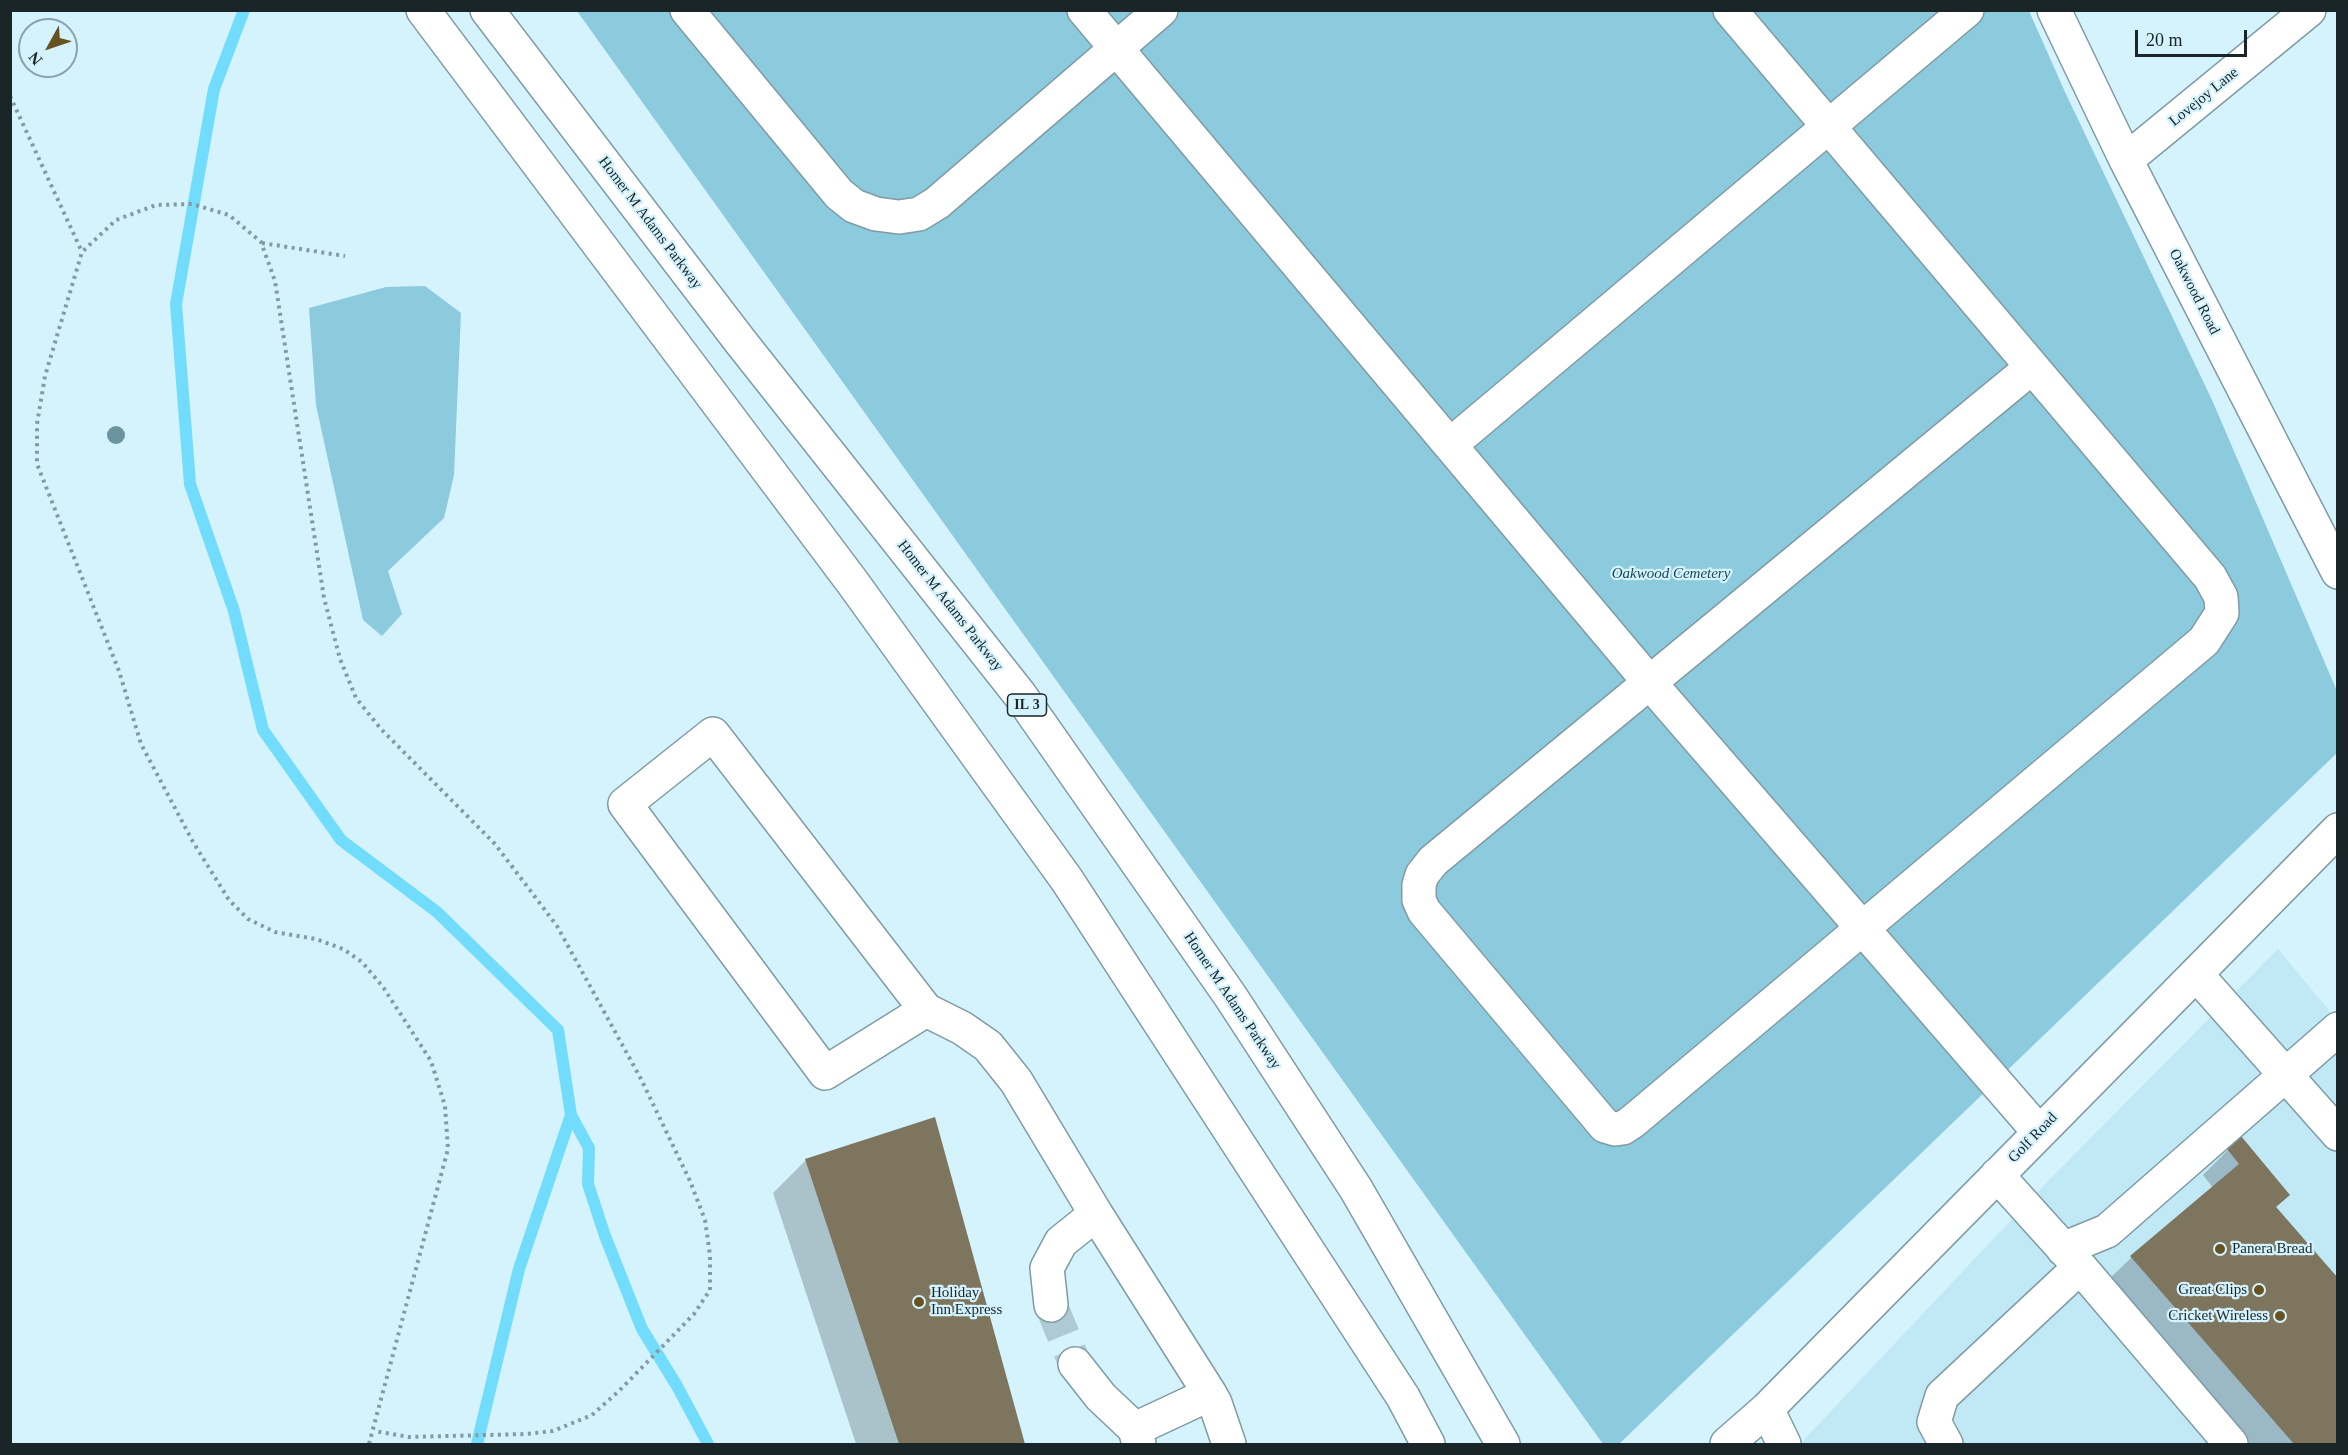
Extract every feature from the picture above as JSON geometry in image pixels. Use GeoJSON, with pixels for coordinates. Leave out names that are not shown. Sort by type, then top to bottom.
{"type":"FeatureCollection","features":[{"type":"Feature","properties":{"kind":"main road"},"geometry":{"type":"LineString","coordinates":[[423,10],[853,583],[1067,880],[1402,1397],[1428,1444]]}},
{"type":"Feature","properties":{"kind":"main road","name":"Homer M Adams Parkway"},"geometry":{"type":"LineString","coordinates":[[487,10],[740,341],[1020,695],[1231,997],[1356,1190],[1503,1444]]}},
{"type":"Feature","properties":{"kind":"main road"},"geometry":{"type":"LineString","coordinates":[[687,10],[839,194],[854,206],[876,214],[899,217],[920,214],[937,203],[1161,10]]}},
{"type":"Feature","properties":{"kind":"main road"},"geometry":{"type":"LineString","coordinates":[[1084,10],[1650,683],[2039,1132]]}},
{"type":"Feature","properties":{"kind":"main road"},"geometry":{"type":"LineString","coordinates":[[1730,10],[2210,577],[2221,597],[2222,613],[2204,641],[1632,1122],[1623,1128],[1615,1129],[1605,1126],[1424,911],[1419,900],[1422,874],[1433,861],[2031,368]]}},
{"type":"Feature","properties":{"kind":"main road","name":"Oakwood Road"},"geometry":{"type":"LineString","coordinates":[[2054,10],[2126,160],[2337,572]]}},
{"type":"Feature","properties":{"kind":"main road","name":"Lovejoy Lane"},"geometry":{"type":"LineString","coordinates":[[2126,160],[2309,10]]}},
{"type":"Feature","properties":{"kind":"main road"},"geometry":{"type":"LineString","coordinates":[[1450,445],[1966,11]]}},
{"type":"Feature","properties":{"kind":"main road"},"geometry":{"type":"LineString","coordinates":[[926,1010],[825,1073],[625,804],[713,734],[926,1010],[962,1028],[988,1046],[1016,1081],[1096,1214],[1210,1394],[1229,1444]]}},
{"type":"Feature","properties":{"kind":"main road","name":"Golf Road"},"geometry":{"type":"LineString","coordinates":[[1727,1444],[1767,1409],[2196,974],[2332,847]]}},
{"type":"Feature","properties":{"kind":"main road"},"geometry":{"type":"LineString","coordinates":[[2196,974],[2337,1134]]}},
{"type":"Feature","properties":{"kind":"main road"},"geometry":{"type":"LineString","coordinates":[[1946,1444],[1934,1422],[1942,1396],[2072,1258],[2107,1231],[2337,1029]]}},
{"type":"Feature","properties":{"kind":"main road"},"geometry":{"type":"LineString","coordinates":[[1997,1175],[2072,1258],[2231,1444]]}},
{"type":"Feature","properties":{"kind":"main road"},"geometry":{"type":"LineString","coordinates":[[1051,1305],[1047,1268],[1061,1242],[1096,1214]]}},
{"type":"Feature","properties":{"kind":"main road"},"geometry":{"type":"LineString","coordinates":[[1075,1364],[1137,1436],[1210,1394]]}},
{"type":"Feature","properties":{"kind":"main road"},"geometry":{"type":"LineString","coordinates":[[1767,1409],[1784,1444]]}},
{"type":"Feature","properties":{"kind":"path"},"geometry":{"type":"LineString","coordinates":[[10,96],[82,252]]}},
{"type":"Feature","properties":{"kind":"path"},"geometry":{"type":"LineString","coordinates":[[369,1444],[448,1149],[445,1106],[431,1061],[383,987],[362,962],[343,949],[316,939],[275,932],[248,919],[229,900],[194,842],[141,744],[119,671],[37,464],[37,424],[45,376],[82,252],[116,220],[156,205],[192,204],[229,215],[261,242],[275,281],[324,598],[340,659],[356,698],[381,729],[495,844],[557,926],[641,1079],[690,1181],[705,1220],[710,1255],[710,1290],[694,1314],[619,1391],[592,1415],[553,1431],[526,1434],[410,1437],[374,1431]]}},
{"type":"Feature","properties":{"kind":"path"},"geometry":{"type":"LineString","coordinates":[[261,242],[345,256]]}},
{"type":"Feature","properties":{"kind":"shaded area"},"geometry":{"type":"Polygon","coordinates":[[[2278,949],[2337,1020],[2337,1444],[1800,1444],[2048,1181],[2278,949]]]}},
{"type":"Feature","properties":{"kind":"green space","name":"Oakwood Cemetery"},"geometry":{"type":"Polygon","coordinates":[[[577,11],[2029,11],[2065,92],[2212,400],[2337,691],[2337,753],[1619,1444],[1603,1444],[577,11]]]}},
{"type":"Feature","properties":{"kind":"green space"},"geometry":{"type":"Polygon","coordinates":[[[425,286],[461,313],[454,475],[444,518],[388,571],[402,614],[382,636],[363,620],[316,405],[309,308],[386,287],[425,286]]]}},
{"type":"Feature","properties":{"kind":"building","name":"Holiday Inn Express"},"geometry":{"type":"Polygon","coordinates":[[[935,1117],[1025,1444],[899,1444],[805,1159],[935,1117]]]}},
{"type":"Feature","properties":{"kind":"building"},"geometry":{"type":"Polygon","coordinates":[[[2241,1136],[2290,1195],[2276,1207],[2338,1278],[2338,1444],[2294,1444],[2130,1256],[2239,1164],[2227,1149],[2241,1136]]]}},
{"type":"Feature","properties":{"kind":"waterway"},"geometry":{"type":"LineString","coordinates":[[244,10],[214,89],[176,304],[190,484],[234,611],[263,730],[341,840],[437,912],[558,1030],[571,1115],[519,1269],[477,1444]]}},
{"type":"Feature","properties":{"kind":"waterway"},"geometry":{"type":"LineString","coordinates":[[571,1115],[589,1148],[588,1184],[605,1236],[642,1329],[677,1386],[708,1444]]}},
{"type":"Feature","properties":{"kind":"tunnel"},"geometry":{"type":"LineString","coordinates":[[1051,1305],[1075,1364]]}},
{"type":"Feature","properties":{"kind":"place","name":"Panera Bread"},"geometry":{"type":"Point","coordinates":[2220,1249]}},
{"type":"Feature","properties":{"kind":"place","name":"Great Clips"},"geometry":{"type":"Point","coordinates":[2259,1290]}},
{"type":"Feature","properties":{"kind":"place","name":"Holiday Inn Express"},"geometry":{"type":"Point","coordinates":[919,1302]}},
{"type":"Feature","properties":{"kind":"place","name":"Cricket Wireless"},"geometry":{"type":"Point","coordinates":[2280,1316]}}]}
